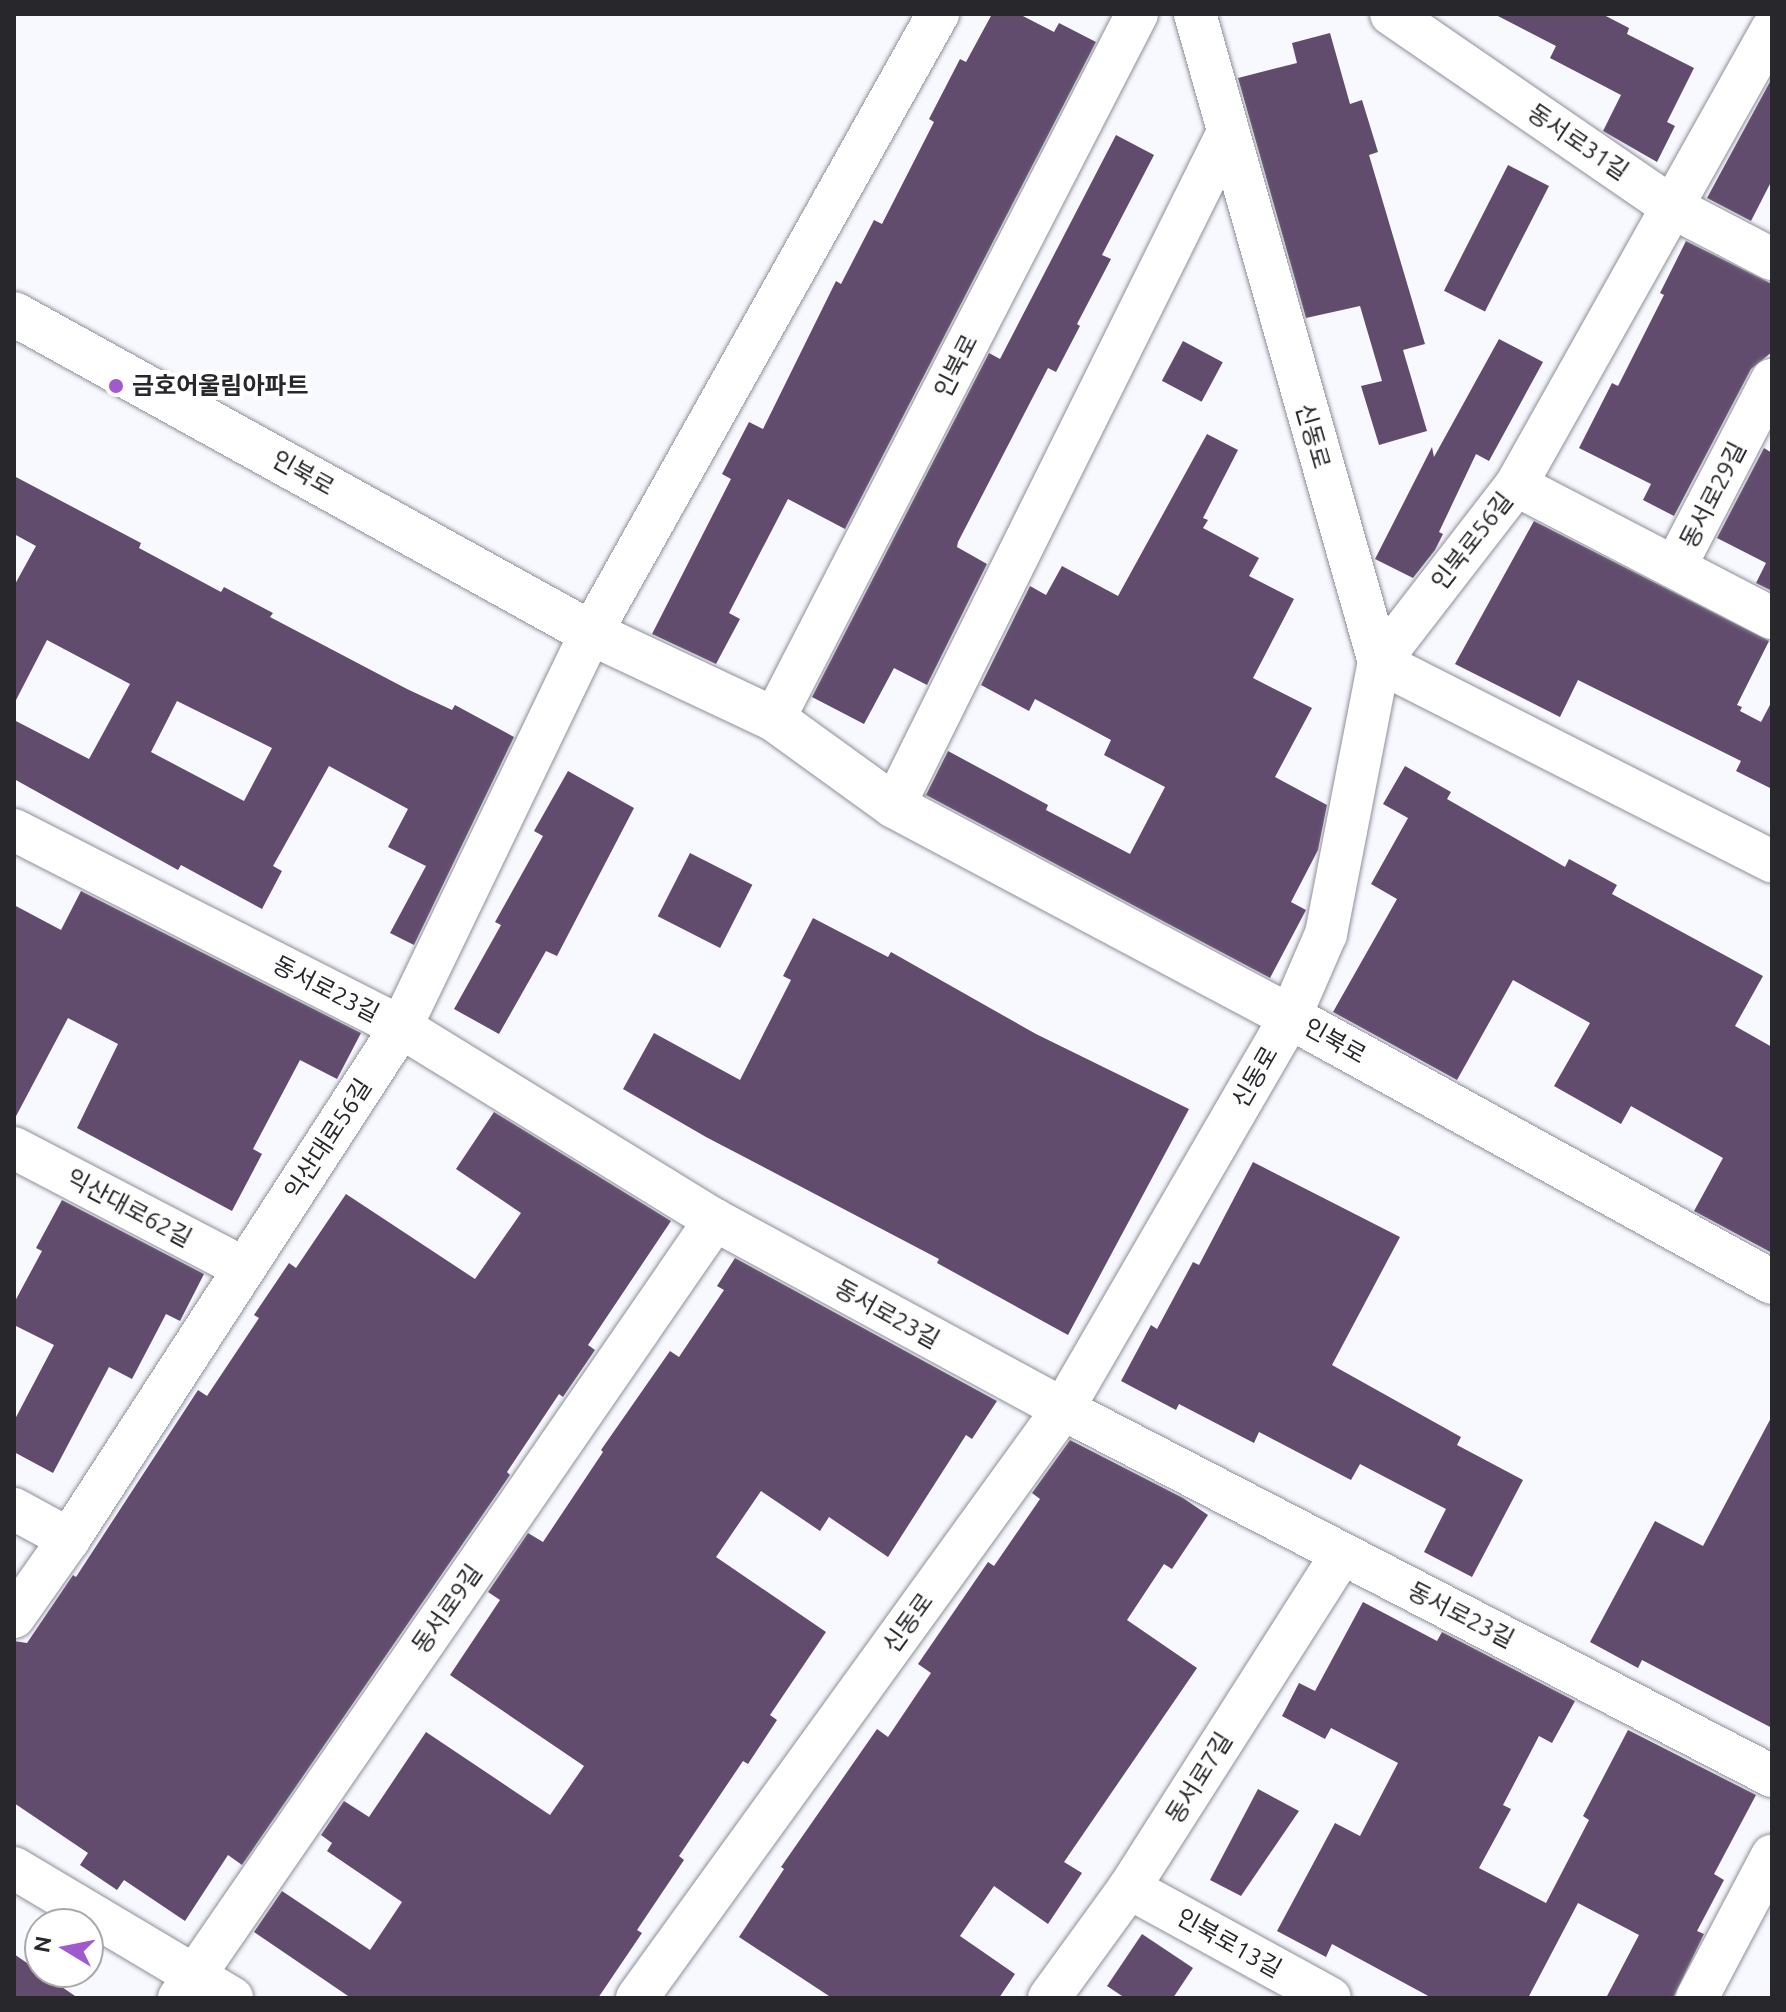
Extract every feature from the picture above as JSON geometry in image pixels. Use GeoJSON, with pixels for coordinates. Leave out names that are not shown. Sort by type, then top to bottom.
{"type":"FeatureCollection","features":[{"type":"Feature","properties":{"kind":"street"},"geometry":{"type":"LineString","coordinates":[[591,633],[938,14]]}},
{"type":"Feature","properties":{"kind":"street","name":"인북로"},"geometry":{"type":"LineString","coordinates":[[774,719],[1137,14]]}},
{"type":"Feature","properties":{"kind":"street","name":"신동로"},"geometry":{"type":"LineString","coordinates":[[637,1998],[1063,1409],[1290,1017],[1326,934],[1379,662],[1226,136],[1195,14]]}},
{"type":"Feature","properties":{"kind":"street","name":"동서로31길"},"geometry":{"type":"LineString","coordinates":[[1391,14],[1670,206],[1772,259]]}},
{"type":"Feature","properties":{"kind":"street","name":"인북로56길"},"geometry":{"type":"LineString","coordinates":[[1379,662],[1516,485],[1772,29]]}},
{"type":"Feature","properties":{"kind":"street"},"geometry":{"type":"LineString","coordinates":[[894,806],[1226,136]]}},
{"type":"Feature","properties":{"kind":"street","name":"인북로"},"geometry":{"type":"LineString","coordinates":[[14,314],[591,633],[774,719],[894,806],[1290,1017],[1772,1282]]}},
{"type":"Feature","properties":{"kind":"street","name":"동서로29길"},"geometry":{"type":"LineString","coordinates":[[1675,567],[1772,380]]}},
{"type":"Feature","properties":{"kind":"street","name":"동서로29길"},"geometry":{"type":"LineString","coordinates":[[1516,485],[1772,618]]}},
{"type":"Feature","properties":{"kind":"street","name":"익산대로56길"},"geometry":{"type":"LineString","coordinates":[[14,1617],[69,1539],[401,1027],[591,633]]}},
{"type":"Feature","properties":{"kind":"street"},"geometry":{"type":"LineString","coordinates":[[1379,662],[1772,861]]}},
{"type":"Feature","properties":{"kind":"street","name":"동서로23길"},"geometry":{"type":"LineString","coordinates":[[14,830],[401,1027],[715,1220],[1063,1409],[1772,1776]]}},
{"type":"Feature","properties":{"kind":"street","name":"익산대로62길"},"geometry":{"type":"LineString","coordinates":[[14,1148],[244,1268]]}},
{"type":"Feature","properties":{"kind":"street","name":"동서로9길"},"geometry":{"type":"LineString","coordinates":[[186,1987],[715,1220]]}},
{"type":"Feature","properties":{"kind":"street"},"geometry":{"type":"LineString","coordinates":[[14,1509],[69,1539]]}},
{"type":"Feature","properties":{"kind":"street","name":"동서로7길"},"geometry":{"type":"LineString","coordinates":[[1049,1998],[1129,1888],[1342,1554]]}},
{"type":"Feature","properties":{"kind":"street"},"geometry":{"type":"LineString","coordinates":[[1697,1998],[1772,1856]]}},
{"type":"Feature","properties":{"kind":"street"},"geometry":{"type":"LineString","coordinates":[[14,1868],[186,1987],[232,1998]]}},
{"type":"Feature","properties":{"kind":"street","name":"인북로13길"},"geometry":{"type":"LineString","coordinates":[[1129,1888],[1330,1998]]}},
{"type":"Feature","properties":{"kind":"building"},"geometry":{"type":"Polygon","coordinates":[[[992,14],[1019,14],[1054,32],[1059,23],[1096,42],[845,529],[788,499],[729,613],[740,619],[716,664],[652,634],[731,479],[722,474],[749,422],[763,429],[836,281],[841,284],[874,220],[882,224],[934,122],[929,119],[960,59],[966,62],[992,14]]]}},
{"type":"Feature","properties":{"kind":"building"},"geometry":{"type":"Polygon","coordinates":[[[1494,14],[1602,14],[1629,28],[1627,34],[1694,68],[1667,122],[1675,126],[1657,162],[1603,131],[1621,95],[1550,58],[1556,46],[1494,14]]]}},
{"type":"Feature","properties":{"kind":"building"},"geometry":{"type":"Polygon","coordinates":[[[1330,33],[1350,104],[1362,100],[1378,152],[1369,155],[1425,344],[1403,350],[1427,431],[1379,445],[1361,386],[1382,381],[1360,306],[1306,318],[1238,78],[1297,63],[1292,43],[1330,33]]]}},
{"type":"Feature","properties":{"kind":"building"},"geometry":{"type":"Polygon","coordinates":[[[1772,78],[1772,180],[1751,221],[1707,198],[1772,78]]]}},
{"type":"Feature","properties":{"kind":"building"},"geometry":{"type":"Polygon","coordinates":[[[1116,135],[1154,155],[1102,255],[1111,259],[1077,324],[1080,326],[1056,372],[1048,368],[958,542],[957,547],[987,564],[927,685],[894,668],[864,724],[812,697],[989,353],[1000,359],[1116,135]]]}},
{"type":"Feature","properties":{"kind":"building"},"geometry":{"type":"Polygon","coordinates":[[[1508,165],[1549,186],[1485,312],[1444,291],[1508,165]]]}},
{"type":"Feature","properties":{"kind":"building"},"geometry":{"type":"Polygon","coordinates":[[[1686,241],[1772,284],[1772,352],[1751,369],[1674,516],[1643,500],[1651,484],[1579,448],[1612,383],[1618,386],[1664,295],[1660,293],[1686,241]]]}},
{"type":"Feature","properties":{"kind":"building"},"geometry":{"type":"Polygon","coordinates":[[[1499,339],[1543,362],[1489,461],[1476,454],[1439,532],[1443,534],[1435,550],[1413,578],[1375,559],[1432,447],[1434,457],[1499,339]]]}},
{"type":"Feature","properties":{"kind":"building"},"geometry":{"type":"Polygon","coordinates":[[[1183,341],[1223,362],[1202,402],[1162,381],[1183,341]]]}},
{"type":"Feature","properties":{"kind":"building"},"geometry":{"type":"Polygon","coordinates":[[[1207,434],[1238,450],[1203,518],[1208,520],[1203,528],[1259,558],[1249,576],[1294,599],[1253,678],[1312,708],[1275,777],[1327,805],[1318,850],[1291,902],[1306,910],[1270,978],[926,795],[948,751],[1048,805],[1046,810],[1130,854],[1165,787],[1104,755],[1111,740],[1035,699],[1029,711],[981,685],[1030,586],[1046,595],[1062,566],[1118,596],[1207,434]]]}},
{"type":"Feature","properties":{"kind":"building"},"geometry":{"type":"Polygon","coordinates":[[[1764,448],[1772,453],[1772,591],[1756,583],[1766,563],[1717,538],[1764,448]]]}},
{"type":"Feature","properties":{"kind":"building"},"geometry":{"type":"Polygon","coordinates":[[[14,476],[141,543],[139,548],[221,592],[224,587],[273,613],[270,617],[407,689],[452,710],[455,705],[514,737],[414,945],[390,933],[426,866],[388,847],[408,809],[329,766],[273,866],[282,871],[262,909],[181,865],[178,870],[14,779],[14,720],[89,759],[130,684],[47,640],[14,704],[14,586],[36,546],[14,534],[14,476]],[[177,701],[151,752],[244,801],[272,748],[177,701]]]}},
{"type":"Feature","properties":{"kind":"building"},"geometry":{"type":"Polygon","coordinates":[[[1534,521],[1769,641],[1737,705],[1742,707],[1740,711],[1761,722],[1772,701],[1772,789],[1736,771],[1741,761],[1578,680],[1560,717],[1455,664],[1534,521]]]}},
{"type":"Feature","properties":{"kind":"building"},"geometry":{"type":"Polygon","coordinates":[[[1405,766],[1451,792],[1447,799],[1565,867],[1569,859],[1617,885],[1612,894],[1763,976],[1735,1026],[1772,1047],[1772,1253],[1694,1211],[1723,1158],[1631,1106],[1621,1124],[1554,1086],[1590,1023],[1513,980],[1457,1080],[1333,1012],[1397,899],[1371,884],[1408,818],[1383,804],[1405,766]]]}},
{"type":"Feature","properties":{"kind":"building"},"geometry":{"type":"Polygon","coordinates":[[[568,771],[634,808],[557,956],[546,951],[499,1034],[454,1009],[501,925],[495,922],[543,836],[534,831],[568,771]]]}},
{"type":"Feature","properties":{"kind":"building"},"geometry":{"type":"Polygon","coordinates":[[[690,853],[752,885],[720,948],[658,916],[690,853]]]}},
{"type":"Feature","properties":{"kind":"building"},"geometry":{"type":"Polygon","coordinates":[[[81,891],[361,1033],[337,1079],[300,1060],[253,1149],[262,1154],[232,1211],[77,1128],[118,1044],[68,1018],[14,1120],[14,905],[61,930],[81,891]]]}},
{"type":"Feature","properties":{"kind":"building"},"geometry":{"type":"Polygon","coordinates":[[[813,918],[888,957],[891,952],[1036,1034],[1189,1109],[1068,1335],[937,1263],[939,1259],[706,1137],[623,1089],[654,1033],[740,1080],[791,980],[783,976],[813,918]]]}},
{"type":"Feature","properties":{"kind":"building"},"geometry":{"type":"Polygon","coordinates":[[[494,1112],[671,1221],[588,1345],[595,1350],[563,1397],[559,1394],[507,1472],[510,1475],[242,1865],[228,1855],[185,1921],[124,1880],[117,1890],[80,1865],[88,1853],[14,1803],[14,1641],[27,1643],[73,1575],[76,1577],[198,1390],[207,1396],[259,1318],[254,1315],[289,1263],[296,1268],[346,1194],[475,1279],[521,1213],[456,1169],[494,1112]]]}},
{"type":"Feature","properties":{"kind":"building"},"geometry":{"type":"Polygon","coordinates":[[[1253,1162],[1400,1237],[1332,1365],[1461,1437],[1457,1445],[1523,1480],[1472,1577],[1424,1552],[1446,1509],[1360,1464],[1351,1480],[1259,1432],[1254,1443],[1179,1404],[1176,1410],[1121,1381],[1151,1325],[1157,1329],[1193,1262],[1199,1265],[1253,1162]]]}},
{"type":"Feature","properties":{"kind":"building"},"geometry":{"type":"Polygon","coordinates":[[[62,1200],[204,1274],[180,1321],[166,1314],[132,1379],[109,1367],[53,1473],[14,1452],[14,1421],[54,1345],[14,1325],[14,1303],[42,1251],[36,1248],[62,1200]]]}},
{"type":"Feature","properties":{"kind":"building"},"geometry":{"type":"Polygon","coordinates":[[[735,1258],[997,1401],[972,1439],[966,1435],[888,1557],[829,1517],[820,1531],[761,1491],[716,1557],[826,1632],[770,1715],[777,1720],[748,1764],[743,1761],[679,1856],[684,1860],[637,1930],[642,1933],[598,1998],[351,1998],[254,1932],[282,1891],[370,1950],[402,1902],[327,1851],[332,1843],[321,1835],[344,1801],[369,1817],[426,1732],[550,1815],[584,1766],[450,1675],[500,1600],[488,1592],[528,1533],[543,1542],[603,1452],[601,1450],[670,1351],[679,1357],[724,1290],[717,1286],[735,1258]]]}},
{"type":"Feature","properties":{"kind":"building"},"geometry":{"type":"Polygon","coordinates":[[[1772,1416],[1772,1728],[1642,1660],[1638,1668],[1590,1642],[1655,1521],[1703,1546],[1772,1416]]]}},
{"type":"Feature","properties":{"kind":"building"},"geometry":{"type":"Polygon","coordinates":[[[1070,1440],[1183,1498],[1208,1515],[1172,1569],[1164,1564],[1127,1620],[1197,1668],[1064,1862],[1082,1873],[1048,1924],[994,1886],[960,1936],[1015,1974],[999,1998],[832,1998],[739,1937],[784,1869],[781,1867],[877,1729],[888,1737],[931,1673],[918,1664],[988,1562],[994,1566],[1040,1499],[1032,1493],[1070,1440]]]}},
{"type":"Feature","properties":{"kind":"building"},"geometry":{"type":"Polygon","coordinates":[[[1363,1602],[1437,1641],[1442,1632],[1575,1701],[1552,1743],[1539,1736],[1503,1805],[1511,1809],[1479,1868],[1546,1903],[1589,1820],[1583,1816],[1628,1730],[1756,1795],[1714,1874],[1724,1880],[1697,1931],[1704,1934],[1673,1998],[1606,1998],[1639,1935],[1578,1903],[1528,1998],[1432,1998],[1332,1944],[1326,1957],[1277,1931],[1335,1823],[1360,1836],[1398,1763],[1331,1728],[1325,1739],[1282,1716],[1299,1683],[1315,1691],[1363,1602]]]}},
{"type":"Feature","properties":{"kind":"building"},"geometry":{"type":"Polygon","coordinates":[[[1258,1789],[1299,1811],[1241,1896],[1210,1880],[1258,1789]]]}},
{"type":"Feature","properties":{"kind":"building"},"geometry":{"type":"Polygon","coordinates":[[[1142,1934],[1193,1968],[1173,1998],[1125,1998],[1107,1986],[1142,1934]]]}},
{"type":"Feature","properties":{"kind":"building"},"geometry":{"type":"Polygon","coordinates":[[[14,1954],[24,1961],[24,1988],[63,1988],[78,1998],[14,1998],[14,1954]]]}},
{"type":"Feature","properties":{"kind":"place","name":"금호어울림아파트"},"geometry":{"type":"Point","coordinates":[116,386]}}]}
